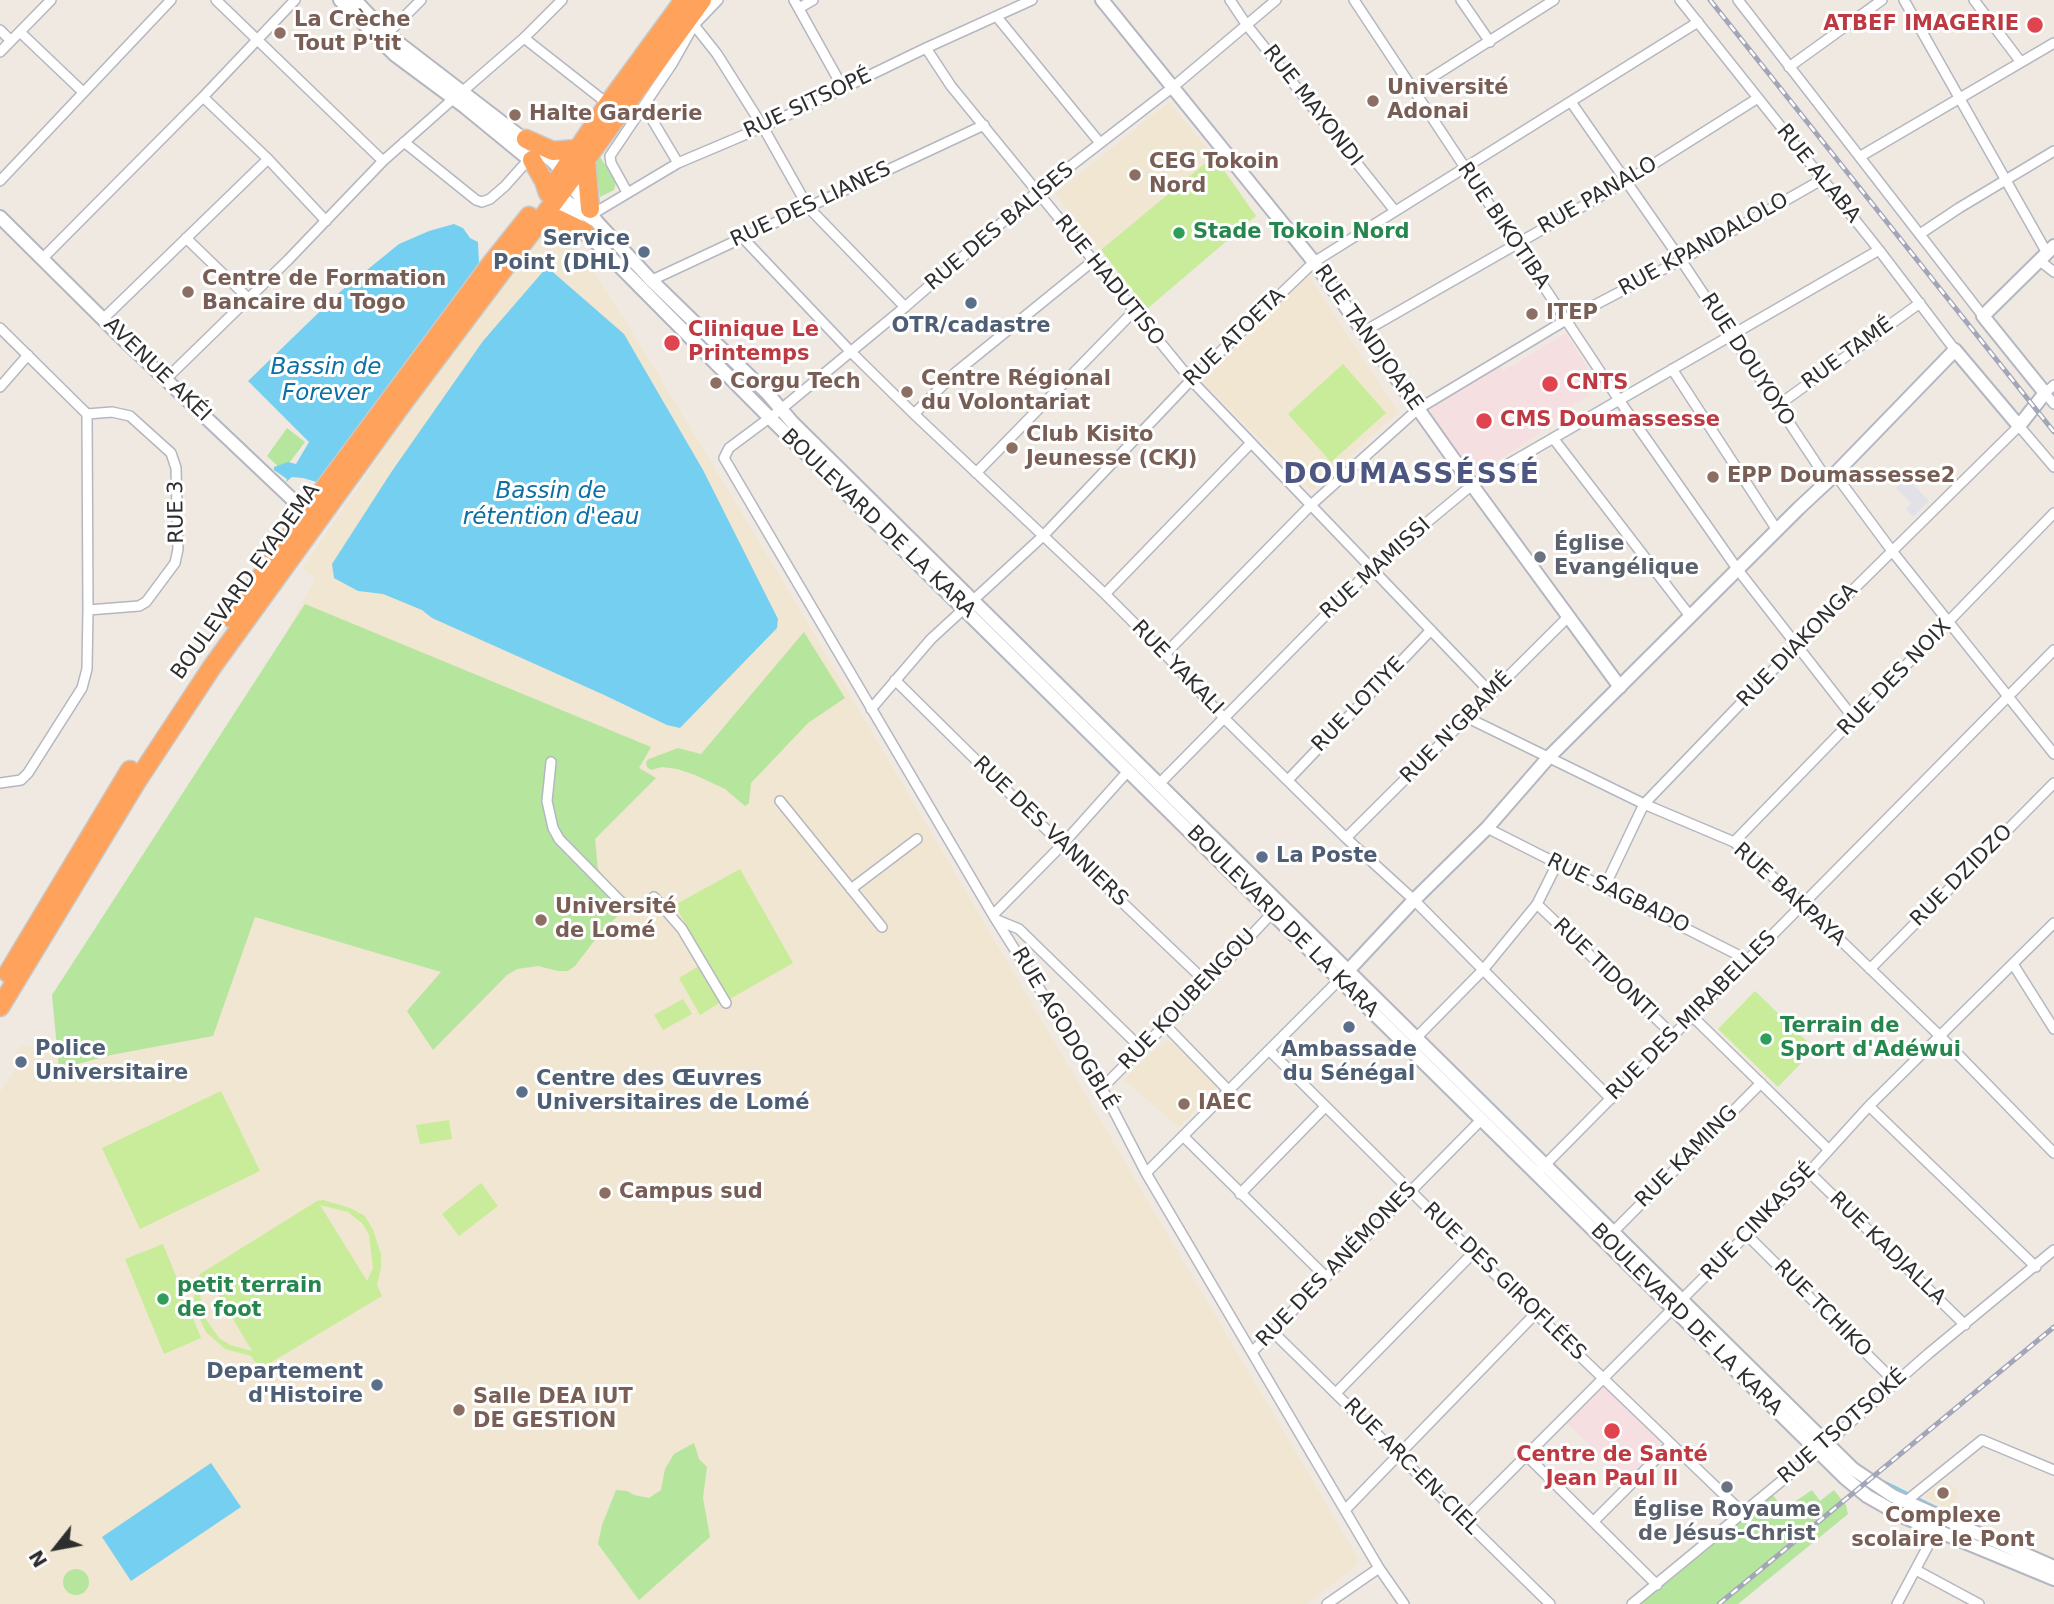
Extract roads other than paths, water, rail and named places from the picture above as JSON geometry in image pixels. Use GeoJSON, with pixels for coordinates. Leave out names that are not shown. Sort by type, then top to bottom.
{"type":"FeatureCollection","features":[{"type":"Feature","properties":{"kind":"highway"},"geometry":{"type":"LineString","coordinates":[[534,230],[544,221],[591,219],[581,154],[608,104],[684,0]]}},
{"type":"Feature","properties":{"kind":"highway","name":"BOULEVARD EYADEMA"},"geometry":{"type":"LineString","coordinates":[[0,1007],[12,970],[312,517],[534,230],[557,188],[581,154],[691,23],[702,0]]}},
{"type":"Feature","properties":{"kind":"highway"},"geometry":{"type":"LineString","coordinates":[[312,517],[490,265],[557,188],[544,181],[531,151],[581,154]]}},
{"type":"Feature","properties":{"kind":"highway"},"geometry":{"type":"LineString","coordinates":[[0,986],[12,970]]}},
{"type":"Feature","properties":{"kind":"main road"},"geometry":{"type":"LineString","coordinates":[[340,0],[384,38],[531,151],[557,188]]}},
{"type":"Feature","properties":{"kind":"main road"},"geometry":{"type":"LineString","coordinates":[[355,0],[384,38]]}},
{"type":"Feature","properties":{"kind":"main road","name":"RUE TANDJOARE"},"geometry":{"type":"LineString","coordinates":[[1102,0],[1314,262],[1619,687]]}},
{"type":"Feature","properties":{"kind":"main road"},"geometry":{"type":"LineString","coordinates":[[458,95],[531,151]]}},
{"type":"Feature","properties":{"kind":"main road","name":"BOULEVARD DE LA KARA"},"geometry":{"type":"LineString","coordinates":[[557,188],[768,394],[776,414]]}},
{"type":"Feature","properties":{"kind":"main road","name":"BOULEVARD DE LA KARA"},"geometry":{"type":"LineString","coordinates":[[557,188],[591,219],[641,289],[776,414],[969,604],[1127,772],[1270,914],[1344,974],[1416,1038],[1674,1307],[1822,1447],[1904,1517],[2054,1579]]}},
{"type":"Feature","properties":{"kind":"main road","name":"AVENUE AKÉI"},"geometry":{"type":"LineString","coordinates":[[0,217],[103,319],[312,517]]}},
{"type":"Feature","properties":{"kind":"main road"},"geometry":{"type":"LineString","coordinates":[[1344,974],[1413,900],[1487,828],[1548,758],[1831,478],[1955,350],[2019,426],[2050,389],[1983,316],[2047,254]]}},
{"type":"Feature","properties":{"kind":"main road","name":"BOULEVARD DE LA KARA"},"geometry":{"type":"LineString","coordinates":[[969,604],[1163,780],[1482,1119],[1613,1231],[1674,1307]]}},
{"type":"Feature","properties":{"kind":"main road","name":"BOULEVARD DE LA KARA"},"geometry":{"type":"LineString","coordinates":[[1875,1493],[1905,1502],[2054,1567]]}},
{"type":"Feature","properties":{"kind":"street"},"geometry":{"type":"LineString","coordinates":[[0,52],[51,0]]}},
{"type":"Feature","properties":{"kind":"street"},"geometry":{"type":"LineString","coordinates":[[0,181],[171,0]]}},
{"type":"Feature","properties":{"kind":"street"},"geometry":{"type":"LineString","coordinates":[[216,0],[383,161]]}},
{"type":"Feature","properties":{"kind":"street"},"geometry":{"type":"LineString","coordinates":[[42,259],[295,0]]}},
{"type":"Feature","properties":{"kind":"street"},"geometry":{"type":"LineString","coordinates":[[384,38],[421,0]]}},
{"type":"Feature","properties":{"kind":"street"},"geometry":{"type":"LineString","coordinates":[[166,379],[383,161],[524,38],[562,0]]}},
{"type":"Feature","properties":{"kind":"street"},"geometry":{"type":"LineString","coordinates":[[627,192],[610,156],[644,106],[691,23],[718,0]]}},
{"type":"Feature","properties":{"kind":"street"},"geometry":{"type":"LineString","coordinates":[[813,0],[796,4],[843,88]]}},
{"type":"Feature","properties":{"kind":"street","name":"RUE SITSOPÉ"},"geometry":{"type":"LineString","coordinates":[[591,219],[627,192],[678,163],[763,127],[1032,0]]}},
{"type":"Feature","properties":{"kind":"street","name":"RUE MAYONDI"},"geometry":{"type":"LineString","coordinates":[[1230,0],[1246,24],[1395,211]]}},
{"type":"Feature","properties":{"kind":"street","name":"RUE DES BALISES"},"geometry":{"type":"LineString","coordinates":[[724,455],[729,448],[776,414],[905,307],[1037,192],[1172,87],[1276,0]]}},
{"type":"Feature","properties":{"kind":"street","name":"RUE BIKOTIBA"},"geometry":{"type":"LineString","coordinates":[[1354,0],[1619,400],[1738,570],[1855,720]]}},
{"type":"Feature","properties":{"kind":"street"},"geometry":{"type":"LineString","coordinates":[[1461,0],[1490,42]]}},
{"type":"Feature","properties":{"kind":"street"},"geometry":{"type":"LineString","coordinates":[[1412,90],[1553,0]]}},
{"type":"Feature","properties":{"kind":"street","name":"RUE ALABA"},"geometry":{"type":"LineString","coordinates":[[1680,0],[1955,350]]}},
{"type":"Feature","properties":{"kind":"street"},"geometry":{"type":"LineString","coordinates":[[1738,0],[1983,316]]}},
{"type":"Feature","properties":{"kind":"street"},"geometry":{"type":"LineString","coordinates":[[1789,68],[1882,0]]}},
{"type":"Feature","properties":{"kind":"street"},"geometry":{"type":"LineString","coordinates":[[1905,0],[2006,179],[2054,272]]}},
{"type":"Feature","properties":{"kind":"street"},"geometry":{"type":"LineString","coordinates":[[1973,0],[2020,61]]}},
{"type":"Feature","properties":{"kind":"street"},"geometry":{"type":"LineString","coordinates":[[997,16],[1100,143]]}},
{"type":"Feature","properties":{"kind":"street","name":"RUE ATOETA"},"geometry":{"type":"LineString","coordinates":[[871,709],[931,639],[1043,536],[1191,380],[1314,262],[1698,22]]}},
{"type":"Feature","properties":{"kind":"street"},"geometry":{"type":"LineString","coordinates":[[691,23],[717,54],[808,206],[905,307]]}},
{"type":"Feature","properties":{"kind":"street"},"geometry":{"type":"LineString","coordinates":[[0,30],[11,41]]}},
{"type":"Feature","properties":{"kind":"street"},"geometry":{"type":"LineString","coordinates":[[20,32],[83,92]]}},
{"type":"Feature","properties":{"kind":"street"},"geometry":{"type":"LineString","coordinates":[[524,38],[608,104]]}},
{"type":"Feature","properties":{"kind":"street"},"geometry":{"type":"LineString","coordinates":[[1861,156],[2054,43]]}},
{"type":"Feature","properties":{"kind":"street","name":"RUE HADUTISO"},"geometry":{"type":"LineString","coordinates":[[926,48],[951,86],[1191,380],[1492,694]]}},
{"type":"Feature","properties":{"kind":"street"},"geometry":{"type":"LineString","coordinates":[[203,97],[268,159],[326,221]]}},
{"type":"Feature","properties":{"kind":"street","name":"RUE PANALO"},"geometry":{"type":"LineString","coordinates":[[1363,332],[1625,182],[1758,98]]}},
{"type":"Feature","properties":{"kind":"street","name":"RUE DOUYOYO"},"geometry":{"type":"LineString","coordinates":[[1571,102],[1681,260],[1777,406],[1831,478],[2054,754]]}},
{"type":"Feature","properties":{"kind":"street"},"geometry":{"type":"LineString","coordinates":[[644,106],[678,163]]}},
{"type":"Feature","properties":{"kind":"street","name":"RUE DES LIANES"},"geometry":{"type":"LineString","coordinates":[[641,289],[652,280],[657,280],[742,237],[984,125]]}},
{"type":"Feature","properties":{"kind":"street"},"geometry":{"type":"LineString","coordinates":[[404,142],[482,202],[490,199],[505,186],[531,151]]}},
{"type":"Feature","properties":{"kind":"street"},"geometry":{"type":"LineString","coordinates":[[1920,234],[2054,151]]}},
{"type":"Feature","properties":{"kind":"street"},"geometry":{"type":"LineString","coordinates":[[103,319],[268,159]]}},
{"type":"Feature","properties":{"kind":"street","name":"RUE KPANDALOLO"},"geometry":{"type":"LineString","coordinates":[[1166,654],[1311,505],[1418,409],[1566,320],[1681,260],[1823,179]]}},
{"type":"Feature","properties":{"kind":"street","name":"RUE YAKALI"},"geometry":{"type":"LineString","coordinates":[[742,237],[851,352],[1105,594],[1166,654],[1223,717],[1413,900],[1611,1099]]}},
{"type":"Feature","properties":{"kind":"street"},"geometry":{"type":"LineString","coordinates":[[186,238],[248,298]]}},
{"type":"Feature","properties":{"kind":"street","name":"RUE MAMISSI"},"geometry":{"type":"LineString","coordinates":[[1163,780],[1371,568],[1472,485],[1879,250]]}},
{"type":"Feature","properties":{"kind":"street"},"geometry":{"type":"LineString","coordinates":[[914,414],[955,373],[1093,261]]}},
{"type":"Feature","properties":{"kind":"street","name":"RUE TAMÉ"},"geometry":{"type":"LineString","coordinates":[[1777,406],[1920,303]]}},
{"type":"Feature","properties":{"kind":"street"},"geometry":{"type":"LineString","coordinates":[[976,473],[1133,310]]}},
{"type":"Feature","properties":{"kind":"street"},"geometry":{"type":"LineString","coordinates":[[0,328],[87,414],[88,610],[87,669],[82,688],[29,774],[21,780],[0,783]]}},
{"type":"Feature","properties":{"kind":"street"},"geometry":{"type":"LineString","coordinates":[[0,387],[28,355]]}},
{"type":"Feature","properties":{"kind":"street"},"geometry":{"type":"LineString","coordinates":[[1672,369],[1777,530]]}},
{"type":"Feature","properties":{"kind":"street"},"geometry":{"type":"LineString","coordinates":[[2050,389],[2054,404]]}},
{"type":"Feature","properties":{"kind":"street","name":"RUE 3"},"geometry":{"type":"LineString","coordinates":[[87,414],[112,412],[130,416],[171,453],[176,468],[178,550],[175,563],[146,602],[139,606],[88,610]]}},
{"type":"Feature","properties":{"kind":"street"},"geometry":{"type":"LineString","coordinates":[[2019,426],[2054,467]]}},
{"type":"Feature","properties":{"kind":"street","name":"RUE DIAKONGA"},"geometry":{"type":"LineString","coordinates":[[1605,886],[1644,803],[1797,645],[2019,426]]}},
{"type":"Feature","properties":{"kind":"street"},"geometry":{"type":"LineString","coordinates":[[1553,438],[1690,616]]}},
{"type":"Feature","properties":{"kind":"street"},"geometry":{"type":"LineString","coordinates":[[1105,594],[1250,444]]}},
{"type":"Feature","properties":{"kind":"street","name":"RUE AGODOGBLÉ"},"geometry":{"type":"LineString","coordinates":[[724,455],[725,462],[995,917],[1102,1088],[1146,1173],[1345,1510],[1405,1603]]}},
{"type":"Feature","properties":{"kind":"street","name":"RUE DES NOIX"},"geometry":{"type":"LineString","coordinates":[[1734,842],[2054,513]]}},
{"type":"Feature","properties":{"kind":"street","name":"RUE N'GBAMÉ"},"geometry":{"type":"LineString","coordinates":[[1346,838],[1568,617]]}},
{"type":"Feature","properties":{"kind":"street","name":"RUE LOTIYE"},"geometry":{"type":"LineString","coordinates":[[1287,780],[1430,630]]}},
{"type":"Feature","properties":{"kind":"street","name":"RUE DES MIRABELLES"},"geometry":{"type":"LineString","coordinates":[[1541,1169],[2054,650]]}},
{"type":"Feature","properties":{"kind":"street","name":"RUE DES VANNIERS"},"geometry":{"type":"LineString","coordinates":[[895,680],[1062,845],[1207,982]]}},
{"type":"Feature","properties":{"kind":"street","name":"RUE BAKPAYA"},"geometry":{"type":"LineString","coordinates":[[1468,718],[1644,803],[1734,842],[1871,969],[2054,1151]]}},
{"type":"Feature","properties":{"kind":"street"},"geometry":{"type":"LineString","coordinates":[[551,762],[547,801],[553,828],[559,839],[621,902],[639,909]]}},
{"type":"Feature","properties":{"kind":"street"},"geometry":{"type":"LineString","coordinates":[[1127,772],[995,917],[1019,929],[1142,1049]]}},
{"type":"Feature","properties":{"kind":"street","name":"RUE DZIDZO"},"geometry":{"type":"LineString","coordinates":[[1871,969],[2054,783]]}},
{"type":"Feature","properties":{"kind":"street"},"geometry":{"type":"LineString","coordinates":[[780,801],[882,927]]}},
{"type":"Feature","properties":{"kind":"street","name":"RUE SAGBADO"},"geometry":{"type":"LineString","coordinates":[[1487,828],[1748,960]]}},
{"type":"Feature","properties":{"kind":"street"},"geometry":{"type":"LineString","coordinates":[[851,889],[917,839]]}},
{"type":"Feature","properties":{"kind":"street"},"geometry":{"type":"LineString","coordinates":[[1416,1038],[1483,970],[1537,904],[1557,864]]}},
{"type":"Feature","properties":{"kind":"street"},"geometry":{"type":"LineString","coordinates":[[654,897],[682,929],[726,1003]]}},
{"type":"Feature","properties":{"kind":"street","name":"RUE TIDONTI"},"geometry":{"type":"LineString","coordinates":[[1537,904],[1673,1035]]}},
{"type":"Feature","properties":{"kind":"street","name":"RUE KOUBENGOU"},"geometry":{"type":"LineString","coordinates":[[1102,1088],[1270,914]]}},
{"type":"Feature","properties":{"kind":"street","name":"RUE CINKASSÉ"},"geometry":{"type":"LineString","coordinates":[[1463,1519],[1809,1172],[1869,1106],[2054,923]]}},
{"type":"Feature","properties":{"kind":"street"},"geometry":{"type":"LineString","coordinates":[[2013,964],[2054,1029]]}},
{"type":"Feature","properties":{"kind":"street"},"geometry":{"type":"LineString","coordinates":[[1146,1173],[1344,974]]}},
{"type":"Feature","properties":{"kind":"street"},"geometry":{"type":"LineString","coordinates":[[1692,1016],[1829,1150]]}},
{"type":"Feature","properties":{"kind":"street"},"geometry":{"type":"LineString","coordinates":[[1165,1025],[1228,1090]]}},
{"type":"Feature","properties":{"kind":"street","name":"RUE DES GIROFLÉES"},"geometry":{"type":"LineString","coordinates":[[1269,1050],[1473,1253],[1742,1513]]}},
{"type":"Feature","properties":{"kind":"street","name":"RUE KAMING"},"geometry":{"type":"LineString","coordinates":[[1613,1231],[1761,1083]]}},
{"type":"Feature","properties":{"kind":"street"},"geometry":{"type":"LineString","coordinates":[[1869,1106],[2036,1267]]}},
{"type":"Feature","properties":{"kind":"street"},"geometry":{"type":"LineString","coordinates":[[1240,1194],[1325,1107]]}},
{"type":"Feature","properties":{"kind":"street","name":"RUE DES ANÉMONES"},"geometry":{"type":"LineString","coordinates":[[1252,1352],[1482,1119]]}},
{"type":"Feature","properties":{"kind":"street"},"geometry":{"type":"LineString","coordinates":[[1183,1136],[1325,1276]]}},
{"type":"Feature","properties":{"kind":"street","name":"RUE KADJALLA"},"geometry":{"type":"LineString","coordinates":[[1809,1172],[1965,1325]]}},
{"type":"Feature","properties":{"kind":"street","name":"RUE TCHIKO"},"geometry":{"type":"LineString","coordinates":[[1747,1235],[1896,1383]]}},
{"type":"Feature","properties":{"kind":"street","name":"RUE TSOTSOKÉ"},"geometry":{"type":"LineString","coordinates":[[1632,1604],[2054,1250]]}},
{"type":"Feature","properties":{"kind":"street"},"geometry":{"type":"LineString","coordinates":[[1336,1393],[1473,1253]]}},
{"type":"Feature","properties":{"kind":"street"},"geometry":{"type":"LineString","coordinates":[[1345,1510],[1536,1313]]}},
{"type":"Feature","properties":{"kind":"street","name":"RUE ARC-EN-CIEL"},"geometry":{"type":"LineString","coordinates":[[1272,1331],[1550,1604]]}},
{"type":"Feature","properties":{"kind":"street"},"geometry":{"type":"LineString","coordinates":[[1905,1502],[1982,1440],[2054,1470]]}},
{"type":"Feature","properties":{"kind":"street"},"geometry":{"type":"LineString","coordinates":[[1594,1521],[1671,1444]]}},
{"type":"Feature","properties":{"kind":"street"},"geometry":{"type":"LineString","coordinates":[[1526,1455],[1657,1585]]}},
{"type":"Feature","properties":{"kind":"street"},"geometry":{"type":"LineString","coordinates":[[1897,1604],[1936,1532]]}},
{"type":"Feature","properties":{"kind":"street"},"geometry":{"type":"LineString","coordinates":[[1327,1604],[1380,1568]]}},
{"type":"Feature","properties":{"kind":"street"},"geometry":{"type":"LineString","coordinates":[[1916,1570],[1979,1604]]}},
{"type":"Feature","properties":{"kind":"water","name":"Bassin de Forever"},"geometry":{"type":"Polygon","coordinates":[[[454,224],[463,228],[470,238],[478,242],[479,263],[320,483],[292,477],[286,482],[287,479],[274,470],[274,467],[288,462],[296,464],[309,442],[248,381],[341,291],[399,244],[454,224]]]}},
{"type":"Feature","properties":{"kind":"water","name":"Bassin de rétention d'eau"},"geometry":{"type":"Polygon","coordinates":[[[547,267],[624,334],[703,470],[778,619],[777,628],[680,728],[667,725],[432,618],[422,610],[383,594],[358,591],[334,578],[332,564],[392,471],[483,341],[547,267]]]}},
{"type":"Feature","properties":{"kind":"water"},"geometry":{"type":"Polygon","coordinates":[[[211,1463],[241,1507],[131,1581],[102,1537],[211,1463]]]}},
{"type":"Feature","properties":{"kind":"waterway"},"geometry":{"type":"LineString","coordinates":[[1883,1481],[1952,1515]]}},
{"type":"Feature","properties":{"kind":"railway"},"geometry":{"type":"LineString","coordinates":[[1710,0],[2054,432]]}},
{"type":"Feature","properties":{"kind":"railway"},"geometry":{"type":"LineString","coordinates":[[1719,1604],[2054,1327]]}},
{"type":"Feature","properties":{"kind":"place","name":"ATBEF IMAGERIE"},"geometry":{"type":"Point","coordinates":[2035,25]}},
{"type":"Feature","properties":{"kind":"place","name":"La Crèche Tout P'tit"},"geometry":{"type":"Point","coordinates":[280,33]}},
{"type":"Feature","properties":{"kind":"place","name":"Université Adonai"},"geometry":{"type":"Point","coordinates":[1373,101]}},
{"type":"Feature","properties":{"kind":"place","name":"Halte Garderie"},"geometry":{"type":"Point","coordinates":[515,115]}},
{"type":"Feature","properties":{"kind":"place","name":"CEG Tokoin Nord"},"geometry":{"type":"Point","coordinates":[1135,175]}},
{"type":"Feature","properties":{"kind":"place","name":"Stade Tokoin Nord"},"geometry":{"type":"Point","coordinates":[1179,233]}},
{"type":"Feature","properties":{"kind":"place","name":"Service Point (DHL)"},"geometry":{"type":"Point","coordinates":[644,252]}},
{"type":"Feature","properties":{"kind":"place","name":"Centre de Formation Bancaire du Togo"},"geometry":{"type":"Point","coordinates":[188,292]}},
{"type":"Feature","properties":{"kind":"place","name":"OTR/cadastre"},"geometry":{"type":"Point","coordinates":[971,303]}},
{"type":"Feature","properties":{"kind":"place","name":"ITEP"},"geometry":{"type":"Point","coordinates":[1532,314]}},
{"type":"Feature","properties":{"kind":"place","name":"Clinique Le Printemps"},"geometry":{"type":"Point","coordinates":[672,343]}},
{"type":"Feature","properties":{"kind":"place","name":"Corgu Tech"},"geometry":{"type":"Point","coordinates":[716,383]}},
{"type":"Feature","properties":{"kind":"place","name":"CNTS"},"geometry":{"type":"Point","coordinates":[1550,384]}},
{"type":"Feature","properties":{"kind":"place","name":"Centre Régional du Volontariat"},"geometry":{"type":"Point","coordinates":[907,392]}},
{"type":"Feature","properties":{"kind":"place","name":"CMS Doumassesse"},"geometry":{"type":"Point","coordinates":[1484,421]}},
{"type":"Feature","properties":{"kind":"place","name":"Club Kisito Jeunesse (CKJ)"},"geometry":{"type":"Point","coordinates":[1012,448]}},
{"type":"Feature","properties":{"kind":"place","name":"EPP Doumassesse2"},"geometry":{"type":"Point","coordinates":[1713,477]}},
{"type":"Feature","properties":{"kind":"place","name":"Église Evangélique"},"geometry":{"type":"Point","coordinates":[1540,557]}},
{"type":"Feature","properties":{"kind":"place","name":"La Poste"},"geometry":{"type":"Point","coordinates":[1262,857]}},
{"type":"Feature","properties":{"kind":"place","name":"Université de Lomé"},"geometry":{"type":"Point","coordinates":[541,920]}},
{"type":"Feature","properties":{"kind":"place","name":"Ambassade du Sénégal"},"geometry":{"type":"Point","coordinates":[1349,1027]}},
{"type":"Feature","properties":{"kind":"place","name":"Terrain de Sport d'Adéwui"},"geometry":{"type":"Point","coordinates":[1766,1039]}},
{"type":"Feature","properties":{"kind":"place","name":"Police Universitaire"},"geometry":{"type":"Point","coordinates":[21,1062]}},
{"type":"Feature","properties":{"kind":"place","name":"Centre des Œuvres Universitaires de Lomé"},"geometry":{"type":"Point","coordinates":[522,1092]}},
{"type":"Feature","properties":{"kind":"place","name":"IAEC"},"geometry":{"type":"Point","coordinates":[1184,1104]}},
{"type":"Feature","properties":{"kind":"place","name":"Campus sud"},"geometry":{"type":"Point","coordinates":[605,1193]}},
{"type":"Feature","properties":{"kind":"place","name":"petit terrain de foot"},"geometry":{"type":"Point","coordinates":[163,1299]}},
{"type":"Feature","properties":{"kind":"place","name":"Departement d'Histoire"},"geometry":{"type":"Point","coordinates":[377,1385]}},
{"type":"Feature","properties":{"kind":"place","name":"Salle DEA IUT DE GESTION"},"geometry":{"type":"Point","coordinates":[459,1410]}},
{"type":"Feature","properties":{"kind":"place","name":"Centre de Santé Jean Paul II"},"geometry":{"type":"Point","coordinates":[1612,1431]}},
{"type":"Feature","properties":{"kind":"place","name":"Église Royaume de Jésus-Christ"},"geometry":{"type":"Point","coordinates":[1727,1487]}},
{"type":"Feature","properties":{"kind":"place","name":"Complexe scolaire le Pont"},"geometry":{"type":"Point","coordinates":[1943,1493]}},
{"type":"Feature","properties":{"kind":"district","name":"DOUMASSÉSSÉ"},"geometry":{"type":"Point","coordinates":[1412,476]}}]}
